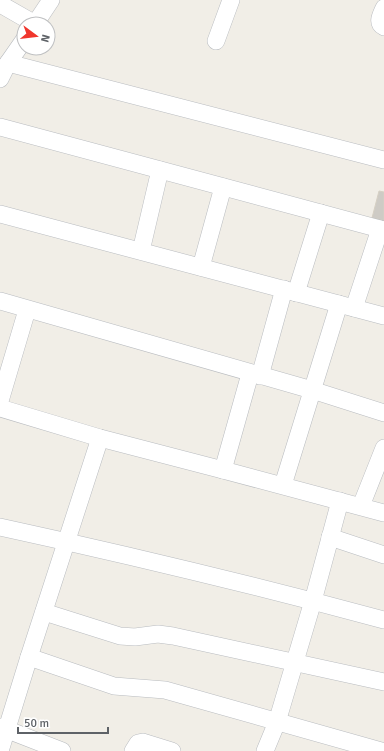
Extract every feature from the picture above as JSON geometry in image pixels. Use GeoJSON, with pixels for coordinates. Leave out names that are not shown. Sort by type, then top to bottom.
{"type":"FeatureCollection","features":[{"type":"Feature","properties":{"kind":"street"},"geometry":{"type":"LineString","coordinates":[[40,16],[51,0]]}},
{"type":"Feature","properties":{"kind":"street"},"geometry":{"type":"LineString","coordinates":[[216,41],[231,0]]}},
{"type":"Feature","properties":{"kind":"street"},"geometry":{"type":"LineString","coordinates":[[0,4],[21,16]]}},
{"type":"Feature","properties":{"kind":"street"},"geometry":{"type":"LineString","coordinates":[[384,8],[379,22],[380,25],[384,27]]}},
{"type":"Feature","properties":{"kind":"street"},"geometry":{"type":"LineString","coordinates":[[0,79],[16,52]]}},
{"type":"Feature","properties":{"kind":"street"},"geometry":{"type":"LineString","coordinates":[[8,63],[384,160]]}},
{"type":"Feature","properties":{"kind":"street"},"geometry":{"type":"LineString","coordinates":[[0,127],[382,229],[346,306],[312,390],[282,485]]}},
{"type":"Feature","properties":{"kind":"street"},"geometry":{"type":"LineString","coordinates":[[141,251],[160,170]]}},
{"type":"Feature","properties":{"kind":"street"},"geometry":{"type":"LineString","coordinates":[[201,267],[223,187]]}},
{"type":"Feature","properties":{"kind":"street"},"geometry":{"type":"LineString","coordinates":[[223,470],[256,375],[321,213]]}},
{"type":"Feature","properties":{"kind":"street"},"geometry":{"type":"LineString","coordinates":[[0,214],[384,316]]}},
{"type":"Feature","properties":{"kind":"street"},"geometry":{"type":"LineString","coordinates":[[0,301],[26,310],[312,390],[384,413]]}},
{"type":"Feature","properties":{"kind":"street"},"geometry":{"type":"LineString","coordinates":[[0,401],[26,310]]}},
{"type":"Feature","properties":{"kind":"street"},"geometry":{"type":"LineString","coordinates":[[0,408],[100,438],[384,513]]}},
{"type":"Feature","properties":{"kind":"street"},"geometry":{"type":"LineString","coordinates":[[0,751],[3,729],[44,612],[100,438]]}},
{"type":"Feature","properties":{"kind":"street"},"geometry":{"type":"LineString","coordinates":[[361,506],[384,448]]}},
{"type":"Feature","properties":{"kind":"street"},"geometry":{"type":"LineString","coordinates":[[265,751],[277,722],[313,601],[340,501]]}},
{"type":"Feature","properties":{"kind":"street"},"geometry":{"type":"LineString","coordinates":[[0,527],[66,541],[313,601],[384,620]]}},
{"type":"Feature","properties":{"kind":"street"},"geometry":{"type":"LineString","coordinates":[[330,537],[384,555]]}},
{"type":"Feature","properties":{"kind":"street"},"geometry":{"type":"LineString","coordinates":[[44,612],[120,636],[135,637],[158,634],[173,636],[384,682]]}},
{"type":"Feature","properties":{"kind":"street"},"geometry":{"type":"LineString","coordinates":[[29,657],[114,686],[165,690],[380,751]]}},
{"type":"Feature","properties":{"kind":"street"},"geometry":{"type":"LineString","coordinates":[[3,729],[62,751]]}},
{"type":"Feature","properties":{"kind":"street"},"geometry":{"type":"LineString","coordinates":[[133,751],[138,743],[143,742],[172,751]]}},
{"type":"Feature","properties":{"kind":"building"},"geometry":{"type":"Polygon","coordinates":[[[379,191],[384,192],[384,221],[372,218],[379,191]]]}}]}
